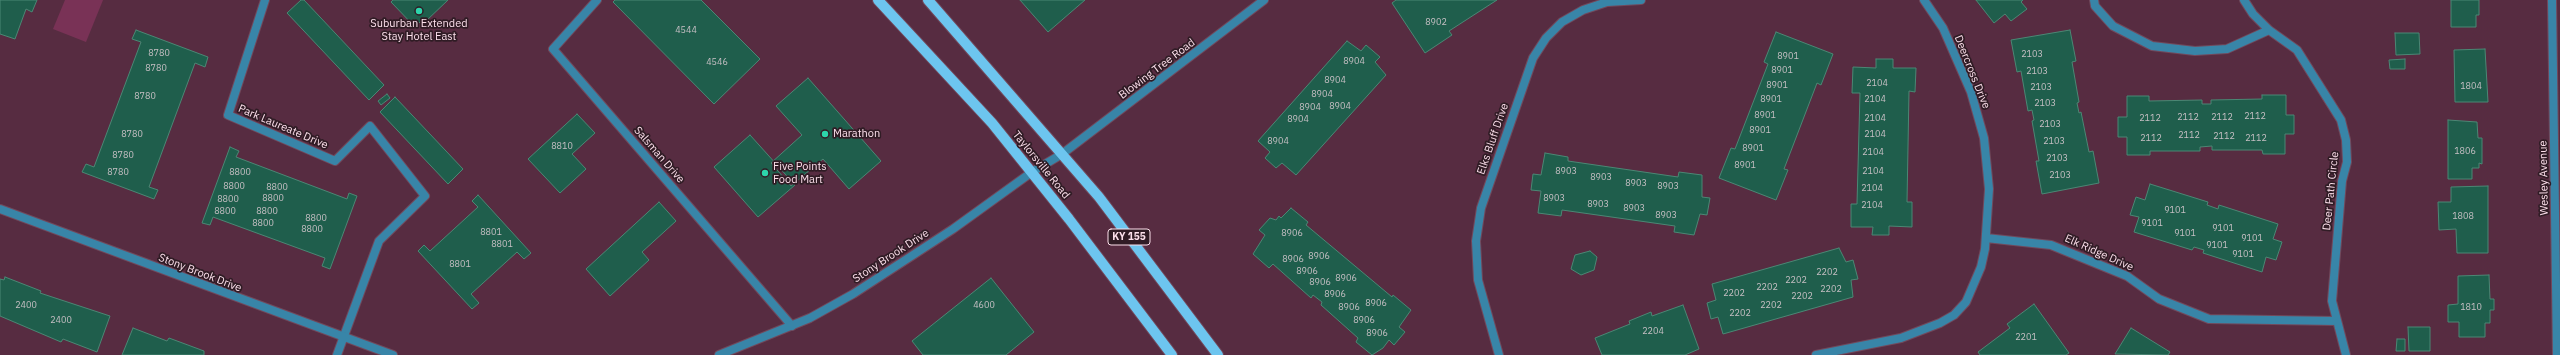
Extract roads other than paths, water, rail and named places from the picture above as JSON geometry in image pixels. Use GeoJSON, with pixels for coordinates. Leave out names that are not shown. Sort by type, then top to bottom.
{"type":"FeatureCollection","features":[{"type":"Feature","properties":{"kind":"main road","name":"Taylorsville Road"},"geometry":{"type":"LineString","coordinates":[[878,0],[992,123],[1032,172],[1172,355]]}},
{"type":"Feature","properties":{"kind":"main road","name":"Taylorsville Road"},"geometry":{"type":"LineString","coordinates":[[928,0],[1099,197],[1218,355]]}},
{"type":"Feature","properties":{"kind":"street","name":"Park Laureate Drive"},"geometry":{"type":"LineString","coordinates":[[265,0],[228,115],[335,161],[370,126],[425,196],[379,240],[343,338]]}},
{"type":"Feature","properties":{"kind":"street","name":"Salsman Drive"},"geometry":{"type":"LineString","coordinates":[[597,0],[553,49],[792,326]]}},
{"type":"Feature","properties":{"kind":"street","name":"Blowing Tree Road"},"geometry":{"type":"LineString","coordinates":[[1062,154],[1264,0]]}},
{"type":"Feature","properties":{"kind":"street","name":"Elks Bluff Drive"},"geometry":{"type":"LineString","coordinates":[[1499,355],[1478,280],[1476,241],[1481,208],[1533,58],[1546,38],[1562,22],[1583,10],[1607,2],[1641,0]]}},
{"type":"Feature","properties":{"kind":"street","name":"Deercross Drive"},"geometry":{"type":"LineString","coordinates":[[1816,355],[1901,338],[1923,331],[1954,315],[1966,302],[1975,285],[1981,267],[1986,238],[1989,189],[1984,138],[1970,92],[1961,71],[1942,28],[1924,0]]}},
{"type":"Feature","properties":{"kind":"street"},"geometry":{"type":"LineString","coordinates":[[2094,0],[2095,6],[2113,26],[2152,46],[2195,51],[2227,49],[2269,30]]}},
{"type":"Feature","properties":{"kind":"street","name":"Deer Path Circle"},"geometry":{"type":"LineString","coordinates":[[2244,0],[2253,14],[2269,30],[2297,50],[2341,120],[2346,140],[2347,162],[2342,181],[2332,301],[2346,355]]}},
{"type":"Feature","properties":{"kind":"street","name":"Wesley Avenue"},"geometry":{"type":"LineString","coordinates":[[2552,0],[2557,141],[2557,355]]}},
{"type":"Feature","properties":{"kind":"street","name":"Stony Brook Drive"},"geometry":{"type":"LineString","coordinates":[[719,355],[792,326],[853,294],[953,229],[1032,172],[1062,154]]}},
{"type":"Feature","properties":{"kind":"street","name":"Stony Brook Drive"},"geometry":{"type":"LineString","coordinates":[[0,209],[343,338],[393,355]]}},
{"type":"Feature","properties":{"kind":"street","name":"Elk Ridge Drive"},"geometry":{"type":"LineString","coordinates":[[1986,238],[2050,244],[2127,276],[2159,299],[2208,319],[2337,321]]}},
{"type":"Feature","properties":{"kind":"street"},"geometry":{"type":"LineString","coordinates":[[337,355],[343,338]]}},
{"type":"Feature","properties":{"kind":"place","name":"Suburban Extended Stay Hotel East"},"geometry":{"type":"Point","coordinates":[419,11]}},
{"type":"Feature","properties":{"kind":"place","name":"Marathon"},"geometry":{"type":"Point","coordinates":[825,134]}},
{"type":"Feature","properties":{"kind":"place","name":"Five Points Food Mart"},"geometry":{"type":"Point","coordinates":[765,173]}}]}
